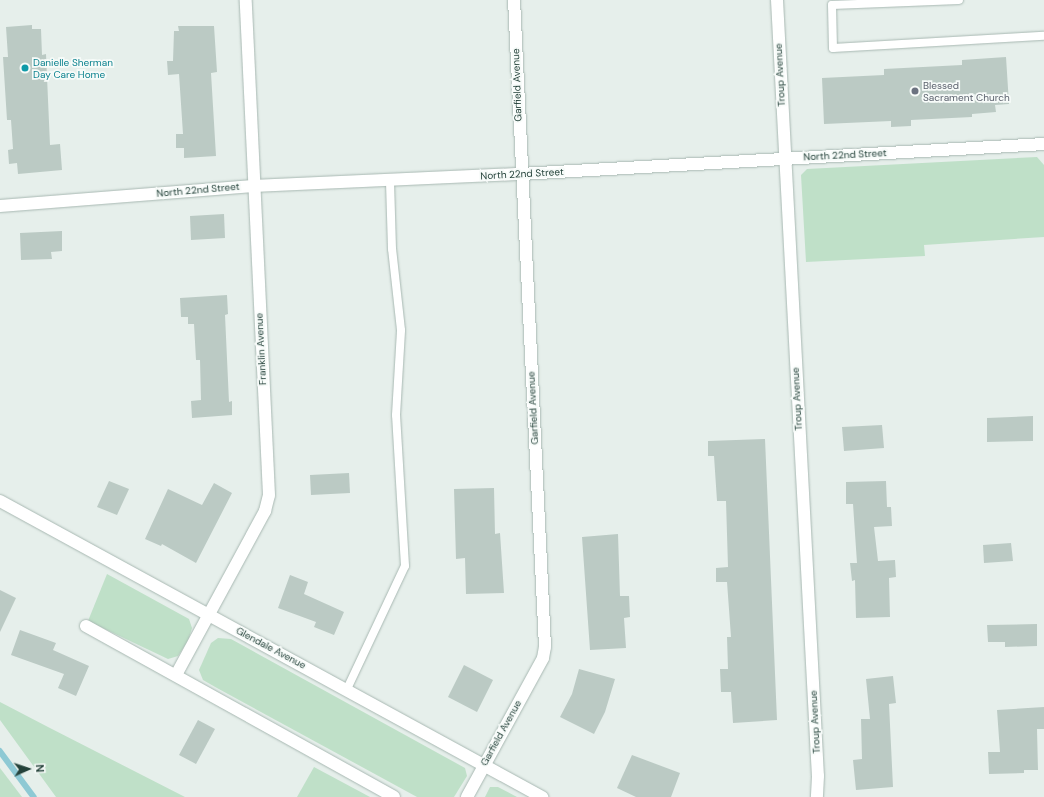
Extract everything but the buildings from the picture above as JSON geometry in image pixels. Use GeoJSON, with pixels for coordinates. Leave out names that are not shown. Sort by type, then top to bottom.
{"type":"FeatureCollection","features":[{"type":"Feature","properties":{"kind":"street","name":"Franklin Avenue"},"geometry":{"type":"LineString","coordinates":[[176,675],[210,616],[265,511],[269,495],[253,186],[246,0]]}},
{"type":"Feature","properties":{"kind":"street","name":"Garfield Avenue"},"geometry":{"type":"LineString","coordinates":[[467,797],[483,765],[543,658],[545,647],[521,174],[514,0]]}},
{"type":"Feature","properties":{"kind":"street","name":"Troup Avenue"},"geometry":{"type":"LineString","coordinates":[[777,0],[784,159],[818,760],[817,797]]}},
{"type":"Feature","properties":{"kind":"street","name":"North 22nd Street"},"geometry":{"type":"LineString","coordinates":[[0,206],[253,186],[521,174],[1044,144]]}},
{"type":"Feature","properties":{"kind":"street","name":"Glendale Avenue"},"geometry":{"type":"LineString","coordinates":[[0,501],[347,689],[542,797]]}},
{"type":"Feature","properties":{"kind":"street"},"geometry":{"type":"LineString","coordinates":[[86,626],[394,797]]}},
{"type":"Feature","properties":{"kind":"lane"},"geometry":{"type":"LineString","coordinates":[[959,0],[832,5],[833,48],[1044,36]]}},
{"type":"Feature","properties":{"kind":"lane"},"geometry":{"type":"LineString","coordinates":[[347,689],[405,566],[396,415],[401,330],[393,256],[390,180]]}},
{"type":"Feature","properties":{"kind":"green space"},"geometry":{"type":"Polygon","coordinates":[[[1037,157],[1044,165],[1044,237],[924,245],[925,256],[806,262],[801,175],[807,169],[1037,157]]]}},
{"type":"Feature","properties":{"kind":"green space"},"geometry":{"type":"Polygon","coordinates":[[[107,574],[189,619],[192,628],[188,641],[178,656],[168,659],[88,621],[107,574]]]}},
{"type":"Feature","properties":{"kind":"green space"},"geometry":{"type":"Polygon","coordinates":[[[218,638],[231,639],[465,768],[467,776],[454,797],[417,797],[217,688],[203,680],[199,670],[211,643],[218,638]]]}},
{"type":"Feature","properties":{"kind":"green space"},"geometry":{"type":"Polygon","coordinates":[[[0,702],[185,797],[56,797],[0,720],[0,702]]]}},
{"type":"Feature","properties":{"kind":"green space"},"geometry":{"type":"Polygon","coordinates":[[[314,767],[370,797],[297,797],[314,767]]]}},
{"type":"Feature","properties":{"kind":"green space"},"geometry":{"type":"Polygon","coordinates":[[[0,768],[22,797],[0,797],[0,768]]]}},
{"type":"Feature","properties":{"kind":"green space"},"geometry":{"type":"Polygon","coordinates":[[[490,787],[498,787],[517,797],[485,797],[490,787]]]}},
{"type":"Feature","properties":{"kind":"waterway"},"geometry":{"type":"LineString","coordinates":[[0,751],[34,797]]}},
{"type":"Feature","properties":{"kind":"place","name":"Danielle Sherman Day Care Home"},"geometry":{"type":"Point","coordinates":[25,68]}},
{"type":"Feature","properties":{"kind":"place","name":"Blessed Sacrament Church"},"geometry":{"type":"Point","coordinates":[915,91]}}]}
